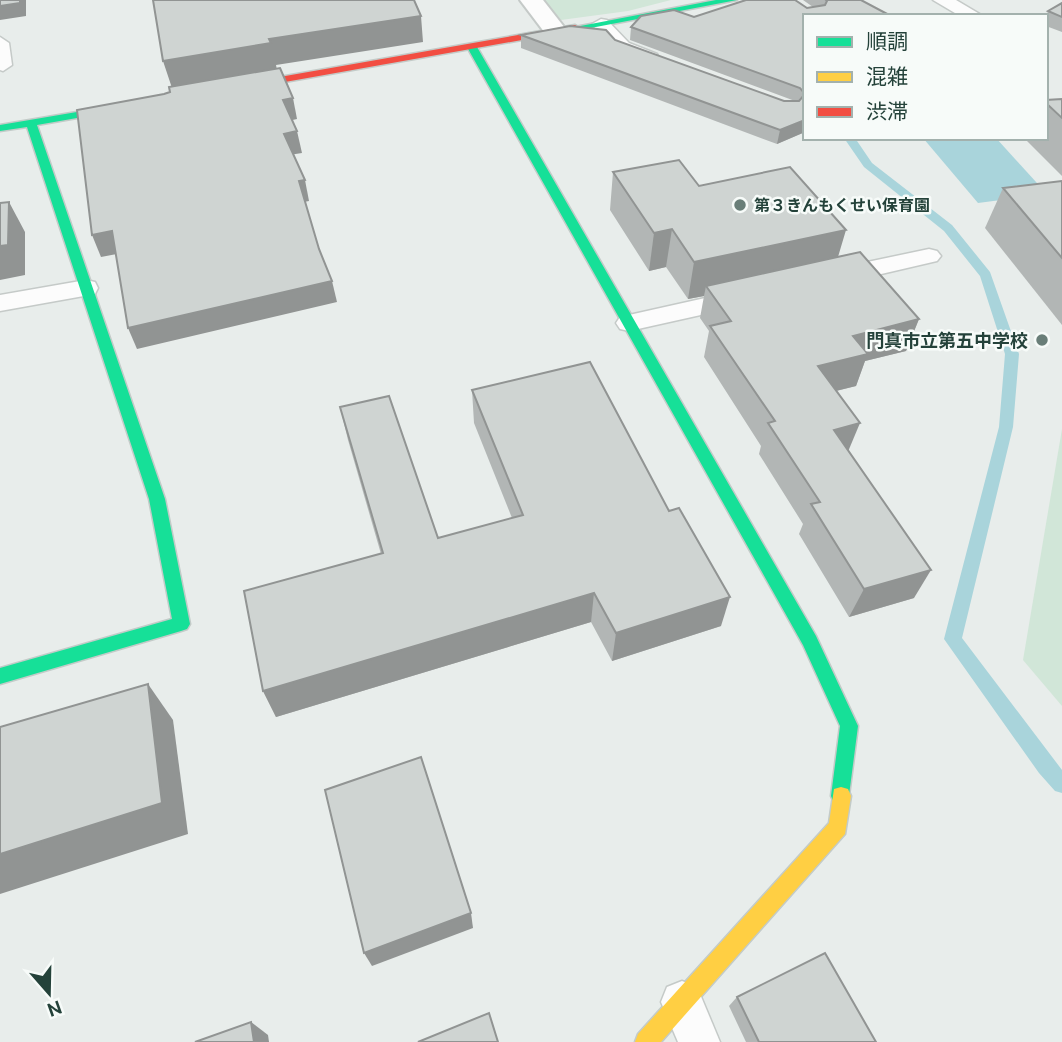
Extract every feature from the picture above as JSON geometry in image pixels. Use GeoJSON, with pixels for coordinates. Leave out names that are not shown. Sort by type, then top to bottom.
{"type":"FeatureCollection","features":[{"type":"Feature","properties":{"kind":"street"},"geometry":{"type":"LineString","coordinates":[[531,0],[556,32]]}},
{"type":"Feature","properties":{"kind":"street"},"geometry":{"type":"LineString","coordinates":[[218,91],[732,0]]}},
{"type":"Feature","properties":{"kind":"street"},"geometry":{"type":"LineString","coordinates":[[472,47],[810,641],[849,726],[838,827],[646,1042]]}},
{"type":"Feature","properties":{"kind":"street"},"geometry":{"type":"LineString","coordinates":[[0,128],[151,102]]}},
{"type":"Feature","properties":{"kind":"street"},"geometry":{"type":"LineString","coordinates":[[0,676],[181,624],[158,499],[31,123]]}},
{"type":"Feature","properties":{"kind":"lane"},"geometry":{"type":"LineString","coordinates":[[942,0],[970,14]]}},
{"type":"Feature","properties":{"kind":"lane"},"geometry":{"type":"LineString","coordinates":[[601,24],[622,47],[673,66]]}},
{"type":"Feature","properties":{"kind":"lane"},"geometry":{"type":"LineString","coordinates":[[0,43],[4,65]]}},
{"type":"Feature","properties":{"kind":"lane"},"geometry":{"type":"LineString","coordinates":[[806,283],[929,256]]}},
{"type":"Feature","properties":{"kind":"lane"},"geometry":{"type":"LineString","coordinates":[[0,303],[86,288]]}},
{"type":"Feature","properties":{"kind":"lane"},"geometry":{"type":"LineString","coordinates":[[629,323],[765,292]]}},
{"type":"Feature","properties":{"kind":"lane"},"geometry":{"type":"LineString","coordinates":[[682,1002],[699,1042]]}},
{"type":"Feature","properties":{"kind":"green space"},"geometry":{"type":"Polygon","coordinates":[[[544,0],[671,0],[628,11],[561,20],[544,0]]]}},
{"type":"Feature","properties":{"kind":"green space"},"geometry":{"type":"Polygon","coordinates":[[[1062,429],[1062,706],[1023,660],[1062,429]]]}},
{"type":"Feature","properties":{"kind":"water"},"geometry":{"type":"Polygon","coordinates":[[[925,140],[998,140],[1047,194],[978,203],[925,140]]]}},
{"type":"Feature","properties":{"kind":"building"},"geometry":{"type":"Polygon","coordinates":[[[0,0],[20,0],[20,3],[0,6],[0,0]]]}},
{"type":"Feature","properties":{"kind":"building"},"geometry":{"type":"Polygon","coordinates":[[[153,0],[414,0],[421,16],[269,39],[271,43],[163,61],[153,0]]]}},
{"type":"Feature","properties":{"kind":"building"},"geometry":{"type":"Polygon","coordinates":[[[746,0],[795,0],[807,8],[825,5],[826,0],[861,0],[887,14],[803,14],[803,92],[800,88],[631,27],[641,16],[674,10],[694,17],[746,0]]]}},
{"type":"Feature","properties":{"kind":"building"},"geometry":{"type":"Polygon","coordinates":[[[1062,3],[1062,17],[1048,11],[1062,3]]]}},
{"type":"Feature","properties":{"kind":"building"},"geometry":{"type":"Polygon","coordinates":[[[570,26],[606,30],[615,40],[784,101],[799,101],[803,96],[803,121],[780,130],[521,35],[570,26]]]}},
{"type":"Feature","properties":{"kind":"building"},"geometry":{"type":"Polygon","coordinates":[[[280,68],[293,98],[283,100],[297,131],[284,134],[305,180],[299,181],[319,249],[332,281],[128,328],[112,231],[92,235],[77,110],[164,94],[170,92],[169,87],[280,68]]]}},
{"type":"Feature","properties":{"kind":"building"},"geometry":{"type":"Polygon","coordinates":[[[1062,99],[1062,118],[1048,105],[1048,100],[1062,99]]]}},
{"type":"Feature","properties":{"kind":"building"},"geometry":{"type":"Polygon","coordinates":[[[679,160],[699,186],[790,167],[846,230],[694,262],[672,229],[654,233],[613,172],[679,160]]]}},
{"type":"Feature","properties":{"kind":"building"},"geometry":{"type":"Polygon","coordinates":[[[1062,181],[1062,258],[1003,188],[1062,181]]]}},
{"type":"Feature","properties":{"kind":"building"},"geometry":{"type":"Polygon","coordinates":[[[9,202],[8,245],[0,246],[0,203],[9,202]]]}},
{"type":"Feature","properties":{"kind":"building"},"geometry":{"type":"Polygon","coordinates":[[[860,252],[919,319],[853,336],[868,354],[818,366],[860,423],[834,430],[931,570],[864,589],[811,504],[820,502],[768,423],[775,421],[710,326],[731,321],[706,286],[860,252]]]}},
{"type":"Feature","properties":{"kind":"building"},"geometry":{"type":"Polygon","coordinates":[[[590,362],[669,511],[679,508],[730,597],[616,633],[594,593],[263,691],[244,591],[383,553],[340,407],[389,396],[438,538],[523,515],[472,390],[590,362]]]}},
{"type":"Feature","properties":{"kind":"building"},"geometry":{"type":"Polygon","coordinates":[[[148,684],[162,803],[0,854],[0,727],[148,684]]]}},
{"type":"Feature","properties":{"kind":"building"},"geometry":{"type":"Polygon","coordinates":[[[421,757],[471,913],[364,953],[325,790],[421,757]]]}},
{"type":"Feature","properties":{"kind":"building"},"geometry":{"type":"Polygon","coordinates":[[[825,953],[876,1042],[759,1042],[737,997],[825,953]]]}},
{"type":"Feature","properties":{"kind":"building"},"geometry":{"type":"Polygon","coordinates":[[[489,1013],[498,1042],[418,1042],[489,1013]]]}},
{"type":"Feature","properties":{"kind":"building"},"geometry":{"type":"Polygon","coordinates":[[[251,1022],[254,1042],[195,1042],[251,1022]]]}},
{"type":"Feature","properties":{"kind":"waterway"},"geometry":{"type":"LineString","coordinates":[[850,140],[868,165],[948,228],[986,275],[1012,354],[1006,427],[953,639],[1046,767],[1062,784]]}},
{"type":"Feature","properties":{"kind":"traffic: fast"},"geometry":{"type":"LineString","coordinates":[[575,28],[732,0]]}},
{"type":"Feature","properties":{"kind":"traffic: fast"},"geometry":{"type":"LineString","coordinates":[[472,47],[810,641],[849,726],[841,796]]}},
{"type":"Feature","properties":{"kind":"traffic: fast"},"geometry":{"type":"LineString","coordinates":[[0,128],[130,106]]}},
{"type":"Feature","properties":{"kind":"traffic: fast"},"geometry":{"type":"LineString","coordinates":[[0,676],[181,624],[157,499],[31,123]]}},
{"type":"Feature","properties":{"kind":"traffic: slow"},"geometry":{"type":"LineString","coordinates":[[646,1042],[838,827],[841,796]]}},
{"type":"Feature","properties":{"kind":"traffic: jam"},"geometry":{"type":"LineString","coordinates":[[234,88],[575,28]]}},
{"type":"Feature","properties":{"kind":"place","name":"第３きんもくせい保育園"},"geometry":{"type":"Point","coordinates":[740,205]}},
{"type":"Feature","properties":{"kind":"place","name":"門真市立第五中学校"},"geometry":{"type":"Point","coordinates":[1042,340]}}]}
